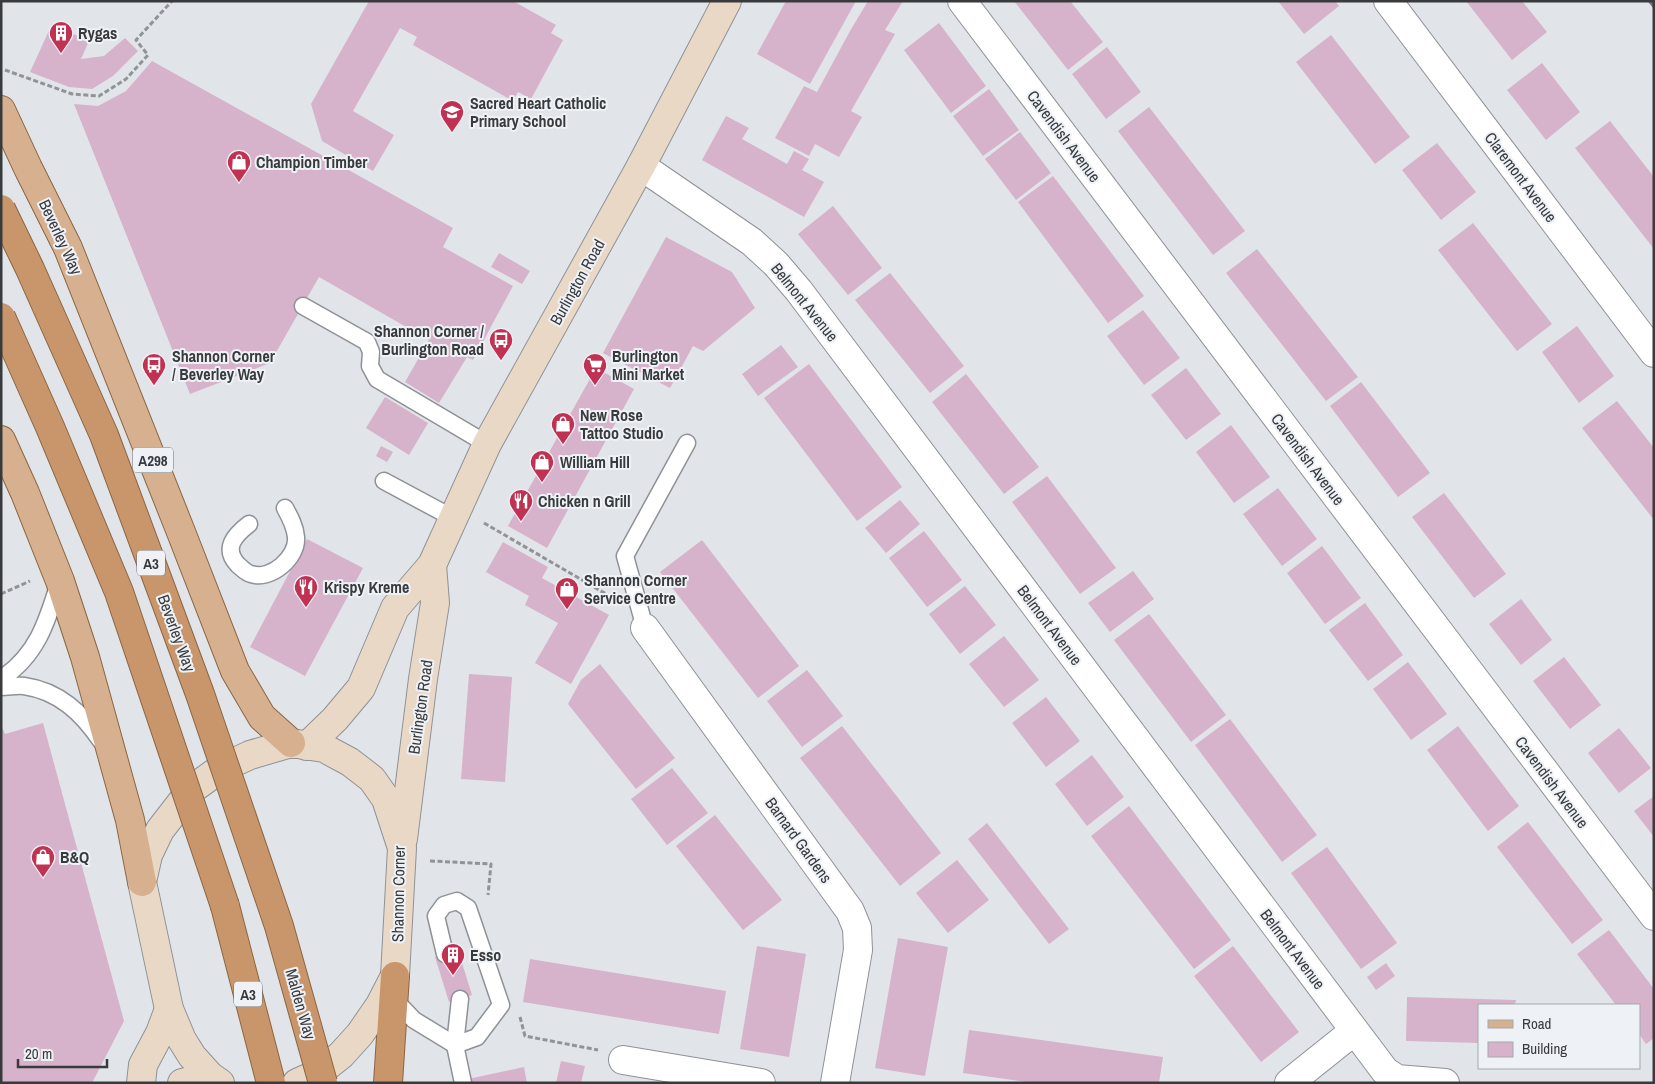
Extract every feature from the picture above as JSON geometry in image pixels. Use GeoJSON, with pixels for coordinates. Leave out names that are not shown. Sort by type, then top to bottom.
{"type":"FeatureCollection","features":[{"type":"Feature","properties":{"kind":"highway","name":"Beverley Way"},"geometry":{"type":"LineString","coordinates":[[1,209],[30,269],[104,435],[200,694],[279,926]]}},
{"type":"Feature","properties":{"kind":"highway","name":"A3"},"geometry":{"type":"LineString","coordinates":[[1,317],[50,427],[119,592],[225,906],[271,1083]]}},
{"type":"Feature","properties":{"kind":"highway","name":"Malden Way"},"geometry":{"type":"LineString","coordinates":[[279,926],[323,1083]]}},
{"type":"Feature","properties":{"kind":"highway"},"geometry":{"type":"LineString","coordinates":[[388,1083],[394,987]]}},
{"type":"Feature","properties":{"kind":"main road","name":"Burlington Road"},"geometry":{"type":"LineString","coordinates":[[299,744],[335,719],[361,688],[395,608],[432,565],[487,444],[641,166],[727,1]]}},
{"type":"Feature","properties":{"kind":"main road","name":"Beverley Way"},"geometry":{"type":"LineString","coordinates":[[1,110],[68,248],[182,532],[235,671],[262,717],[299,744]]}},
{"type":"Feature","properties":{"kind":"main road"},"geometry":{"type":"LineString","coordinates":[[1,440],[60,581],[85,657],[130,820],[168,1009],[182,1040],[192,1056],[215,1079]]}},
{"type":"Feature","properties":{"kind":"main road","name":"Burlington Road"},"geometry":{"type":"LineString","coordinates":[[412,854],[423,679],[436,603],[432,565]]}},
{"type":"Feature","properties":{"kind":"main road","name":"Shannon Corner"},"geometry":{"type":"LineString","coordinates":[[297,1083],[317,1074],[341,1055],[360,1034],[394,987],[412,854],[386,799],[372,779],[350,762],[324,748],[299,744]]}},
{"type":"Feature","properties":{"kind":"main road"},"geometry":{"type":"LineString","coordinates":[[142,882],[148,855],[160,830],[191,790],[220,769],[250,755],[299,744]]}},
{"type":"Feature","properties":{"kind":"main road"},"geometry":{"type":"LineString","coordinates":[[141,1083],[144,1065],[160,1033],[168,1009]]}},
{"type":"Feature","properties":{"kind":"main road"},"geometry":{"type":"LineString","coordinates":[[182,1083],[215,1079]]}},
{"type":"Feature","properties":{"kind":"street","name":"Cavendish Avenue"},"geometry":{"type":"LineString","coordinates":[[962,1],[1654,916]]}},
{"type":"Feature","properties":{"kind":"street","name":"Claremont Avenue"},"geometry":{"type":"LineString","coordinates":[[1388,1],[1654,353]]}},
{"type":"Feature","properties":{"kind":"street","name":"Belmont Avenue"},"geometry":{"type":"LineString","coordinates":[[641,166],[752,242],[776,264],[799,292],[1384,1071],[1397,1079],[1445,1083]]}},
{"type":"Feature","properties":{"kind":"street","name":"Barnard Gardens"},"geometry":{"type":"LineString","coordinates":[[645,628],[850,911],[854,920],[857,928],[858,950],[835,1083]]}},
{"type":"Feature","properties":{"kind":"street"},"geometry":{"type":"LineString","coordinates":[[1289,1083],[1354,1031]]}},
{"type":"Feature","properties":{"kind":"street"},"geometry":{"type":"LineString","coordinates":[[623,1060],[761,1083]]}},
{"type":"Feature","properties":{"kind":"lane"},"geometry":{"type":"LineString","coordinates":[[303,306],[367,342],[371,352],[370,366],[377,379],[487,444]]}},
{"type":"Feature","properties":{"kind":"lane"},"geometry":{"type":"LineString","coordinates":[[645,628],[625,556],[687,443]]}},
{"type":"Feature","properties":{"kind":"lane"},"geometry":{"type":"LineString","coordinates":[[384,482],[453,518]]}},
{"type":"Feature","properties":{"kind":"lane"},"geometry":{"type":"LineString","coordinates":[[249,524],[239,532],[232,542],[230,551],[233,559],[251,574],[272,572],[283,564],[294,550],[296,538],[294,524],[286,508]]}},
{"type":"Feature","properties":{"kind":"lane"},"geometry":{"type":"LineString","coordinates":[[1,679],[14,670],[34,646],[47,622],[60,581]]}},
{"type":"Feature","properties":{"kind":"lane"},"geometry":{"type":"LineString","coordinates":[[1,687],[24,686],[50,694],[69,704],[87,720],[115,761]]}},
{"type":"Feature","properties":{"kind":"lane"},"geometry":{"type":"LineString","coordinates":[[445,954],[436,916],[444,905],[457,901],[468,908],[501,1005],[476,1037],[455,1045]]}},
{"type":"Feature","properties":{"kind":"lane"},"geometry":{"type":"LineString","coordinates":[[394,987],[414,1020],[455,1045]]}},
{"type":"Feature","properties":{"kind":"lane"},"geometry":{"type":"LineString","coordinates":[[460,999],[455,1045],[464,1083]]}},
{"type":"Feature","properties":{"kind":"path"},"geometry":{"type":"LineString","coordinates":[[5,70],[72,94],[99,96],[126,79],[148,55],[136,40],[172,1]]}},
{"type":"Feature","properties":{"kind":"path"},"geometry":{"type":"LineString","coordinates":[[484,523],[616,600],[645,628]]}},
{"type":"Feature","properties":{"kind":"path"},"geometry":{"type":"LineString","coordinates":[[1,594],[33,579]]}},
{"type":"Feature","properties":{"kind":"path"},"geometry":{"type":"LineString","coordinates":[[412,854],[491,864],[488,892],[490,902]]}},
{"type":"Feature","properties":{"kind":"path"},"geometry":{"type":"LineString","coordinates":[[518,1008],[526,1036],[604,1051],[623,1060]]}},
{"type":"Feature","properties":{"kind":"building"},"geometry":{"type":"Polygon","coordinates":[[[369,1],[513,1],[556,25],[551,33],[563,40],[531,99],[518,92],[513,101],[413,45],[417,37],[400,28],[353,111],[394,135],[373,171],[322,141],[311,104],[369,1]]]}},
{"type":"Feature","properties":{"kind":"building"},"geometry":{"type":"Polygon","coordinates":[[[786,1],[856,1],[810,84],[757,54],[786,1]]]}},
{"type":"Feature","properties":{"kind":"building"},"geometry":{"type":"Polygon","coordinates":[[[868,1],[903,1],[885,30],[895,34],[851,111],[862,117],[839,157],[815,144],[809,156],[775,138],[804,86],[817,92],[868,1]]]}},
{"type":"Feature","properties":{"kind":"building"},"geometry":{"type":"Polygon","coordinates":[[[1014,1],[1070,1],[1103,42],[1068,70],[1014,1]]]}},
{"type":"Feature","properties":{"kind":"building"},"geometry":{"type":"Polygon","coordinates":[[[1278,1],[1335,1],[1339,6],[1304,34],[1278,1]]]}},
{"type":"Feature","properties":{"kind":"building"},"geometry":{"type":"Polygon","coordinates":[[[1466,1],[1522,1],[1547,32],[1512,60],[1466,1]]]}},
{"type":"Feature","properties":{"kind":"building"},"geometry":{"type":"Polygon","coordinates":[[[939,23],[986,86],[951,113],[904,50],[939,23]]]}},
{"type":"Feature","properties":{"kind":"building","name":"Rygas"},"geometry":{"type":"Polygon","coordinates":[[[52,24],[89,41],[81,59],[104,56],[125,38],[138,51],[113,76],[92,89],[69,87],[30,72],[52,24]]]}},
{"type":"Feature","properties":{"kind":"building"},"geometry":{"type":"Polygon","coordinates":[[[1331,35],[1410,137],[1375,164],[1296,62],[1331,35]]]}},
{"type":"Feature","properties":{"kind":"building"},"geometry":{"type":"Polygon","coordinates":[[[1107,47],[1141,92],[1106,119],[1072,74],[1107,47]]]}},
{"type":"Feature","properties":{"kind":"building","name":"Champion Timber"},"geometry":{"type":"Polygon","coordinates":[[[152,61],[453,228],[443,247],[513,286],[473,360],[467,357],[439,403],[405,382],[429,340],[319,277],[270,363],[190,394],[74,104],[98,106],[126,91],[152,61]]]}},
{"type":"Feature","properties":{"kind":"building"},"geometry":{"type":"Polygon","coordinates":[[[1542,63],[1580,112],[1546,140],[1507,90],[1542,63]]]}},
{"type":"Feature","properties":{"kind":"building"},"geometry":{"type":"Polygon","coordinates":[[[989,89],[1019,130],[983,156],[953,116],[989,89]]]}},
{"type":"Feature","properties":{"kind":"building"},"geometry":{"type":"Polygon","coordinates":[[[1149,107],[1245,231],[1213,255],[1118,131],[1149,107]]]}},
{"type":"Feature","properties":{"kind":"building"},"geometry":{"type":"Polygon","coordinates":[[[726,116],[749,128],[742,139],[787,164],[794,151],[809,159],[802,170],[824,182],[804,217],[702,160],[726,116]]]}},
{"type":"Feature","properties":{"kind":"building"},"geometry":{"type":"Polygon","coordinates":[[[1610,121],[1654,177],[1654,249],[1575,148],[1610,121]]]}},
{"type":"Feature","properties":{"kind":"building"},"geometry":{"type":"Polygon","coordinates":[[[1020,132],[1051,173],[1016,200],[985,159],[1020,132]]]}},
{"type":"Feature","properties":{"kind":"building"},"geometry":{"type":"Polygon","coordinates":[[[1437,143],[1476,192],[1441,220],[1402,170],[1437,143]]]}},
{"type":"Feature","properties":{"kind":"building"},"geometry":{"type":"Polygon","coordinates":[[[1053,176],[1144,296],[1108,323],[1018,202],[1053,176]]]}},
{"type":"Feature","properties":{"kind":"building"},"geometry":{"type":"Polygon","coordinates":[[[833,206],[882,268],[848,295],[798,234],[833,206]]]}},
{"type":"Feature","properties":{"kind":"building"},"geometry":{"type":"Polygon","coordinates":[[[1473,223],[1552,324],[1517,351],[1438,250],[1473,223]]]}},
{"type":"Feature","properties":{"kind":"building"},"geometry":{"type":"Polygon","coordinates":[[[666,237],[732,272],[755,308],[703,351],[693,346],[670,388],[603,353],[666,237]]]}},
{"type":"Feature","properties":{"kind":"building"},"geometry":{"type":"Polygon","coordinates":[[[1257,249],[1358,377],[1326,401],[1226,273],[1257,249]]]}},
{"type":"Feature","properties":{"kind":"building"},"geometry":{"type":"Polygon","coordinates":[[[499,253],[530,271],[522,284],[491,267],[499,253]]]}},
{"type":"Feature","properties":{"kind":"building"},"geometry":{"type":"Polygon","coordinates":[[[890,273],[964,366],[930,393],[855,300],[890,273]]]}},
{"type":"Feature","properties":{"kind":"building"},"geometry":{"type":"Polygon","coordinates":[[[1143,310],[1180,358],[1144,385],[1107,336],[1143,310]]]}},
{"type":"Feature","properties":{"kind":"building"},"geometry":{"type":"Polygon","coordinates":[[[1577,326],[1614,376],[1579,403],[1542,352],[1577,326]]]}},
{"type":"Feature","properties":{"kind":"building"},"geometry":{"type":"Polygon","coordinates":[[[781,345],[798,367],[758,396],[742,374],[781,345]]]}},
{"type":"Feature","properties":{"kind":"building"},"geometry":{"type":"Polygon","coordinates":[[[809,364],[902,487],[857,521],[764,398],[809,364]]]}},
{"type":"Feature","properties":{"kind":"building"},"geometry":{"type":"Polygon","coordinates":[[[596,368],[634,389],[547,548],[508,526],[596,368]]]}},
{"type":"Feature","properties":{"kind":"building"},"geometry":{"type":"Polygon","coordinates":[[[1186,368],[1221,414],[1186,440],[1151,395],[1186,368]]]}},
{"type":"Feature","properties":{"kind":"building"},"geometry":{"type":"Polygon","coordinates":[[[966,374],[1039,467],[1004,494],[932,402],[966,374]]]}},
{"type":"Feature","properties":{"kind":"building"},"geometry":{"type":"Polygon","coordinates":[[[1361,382],[1430,473],[1398,497],[1330,406],[1361,382]]]}},
{"type":"Feature","properties":{"kind":"building"},"geometry":{"type":"Polygon","coordinates":[[[385,397],[428,423],[409,455],[366,428],[385,397]]]}},
{"type":"Feature","properties":{"kind":"building"},"geometry":{"type":"Polygon","coordinates":[[[1617,401],[1654,448],[1654,520],[1582,428],[1617,401]]]}},
{"type":"Feature","properties":{"kind":"building"},"geometry":{"type":"Polygon","coordinates":[[[1231,425],[1270,477],[1234,503],[1196,452],[1231,425]]]}},
{"type":"Feature","properties":{"kind":"building"},"geometry":{"type":"Polygon","coordinates":[[[381,446],[393,452],[387,462],[376,456],[381,446]]]}},
{"type":"Feature","properties":{"kind":"building"},"geometry":{"type":"Polygon","coordinates":[[[1047,476],[1116,568],[1080,594],[1012,502],[1047,476]]]}},
{"type":"Feature","properties":{"kind":"building"},"geometry":{"type":"Polygon","coordinates":[[[1278,488],[1317,539],[1282,566],[1243,514],[1278,488]]]}},
{"type":"Feature","properties":{"kind":"building"},"geometry":{"type":"Polygon","coordinates":[[[1444,493],[1506,574],[1474,598],[1412,517],[1444,493]]]}},
{"type":"Feature","properties":{"kind":"building"},"geometry":{"type":"Polygon","coordinates":[[[900,500],[920,524],[886,553],[865,528],[900,500]]]}},
{"type":"Feature","properties":{"kind":"building"},"geometry":{"type":"Polygon","coordinates":[[[924,531],[962,580],[927,607],[889,558],[924,531]]]}},
{"type":"Feature","properties":{"kind":"building","name":"Krispy Kreme"},"geometry":{"type":"Polygon","coordinates":[[[307,539],[363,568],[305,676],[250,647],[307,539]]]}},
{"type":"Feature","properties":{"kind":"building"},"geometry":{"type":"Polygon","coordinates":[[[702,540],[799,666],[758,698],[660,572],[702,540]]]}},
{"type":"Feature","properties":{"kind":"building","name":"Shannon Corner Service Centre"},"geometry":{"type":"Polygon","coordinates":[[[503,542],[548,567],[542,578],[609,615],[571,684],[535,663],[558,623],[525,605],[529,596],[486,572],[503,542]]]}},
{"type":"Feature","properties":{"kind":"building"},"geometry":{"type":"Polygon","coordinates":[[[1322,546],[1361,598],[1325,624],[1287,573],[1322,546]]]}},
{"type":"Feature","properties":{"kind":"building"},"geometry":{"type":"Polygon","coordinates":[[[1133,571],[1154,599],[1110,632],[1088,603],[1133,571]]]}},
{"type":"Feature","properties":{"kind":"building"},"geometry":{"type":"Polygon","coordinates":[[[965,586],[996,625],[960,654],[929,614],[965,586]]]}},
{"type":"Feature","properties":{"kind":"building"},"geometry":{"type":"Polygon","coordinates":[[[1521,599],[1552,640],[1521,665],[1489,624],[1521,599]]]}},
{"type":"Feature","properties":{"kind":"building"},"geometry":{"type":"Polygon","coordinates":[[[1365,603],[1403,655],[1368,681],[1329,630],[1365,603]]]}},
{"type":"Feature","properties":{"kind":"building"},"geometry":{"type":"Polygon","coordinates":[[[1149,614],[1226,715],[1191,742],[1114,640],[1149,614]]]}},
{"type":"Feature","properties":{"kind":"building"},"geometry":{"type":"Polygon","coordinates":[[[1004,636],[1039,680],[1004,707],[969,664],[1004,636]]]}},
{"type":"Feature","properties":{"kind":"building"},"geometry":{"type":"Polygon","coordinates":[[[1564,657],[1601,705],[1570,729],[1533,681],[1564,657]]]}},
{"type":"Feature","properties":{"kind":"building"},"geometry":{"type":"Polygon","coordinates":[[[1408,662],[1447,714],[1411,740],[1373,689],[1408,662]]]}},
{"type":"Feature","properties":{"kind":"building"},"geometry":{"type":"Polygon","coordinates":[[[600,664],[675,758],[636,789],[568,704],[581,680],[600,664]]]}},
{"type":"Feature","properties":{"kind":"building"},"geometry":{"type":"Polygon","coordinates":[[[807,670],[843,716],[802,747],[767,701],[807,670]]]}},
{"type":"Feature","properties":{"kind":"building"},"geometry":{"type":"Polygon","coordinates":[[[469,674],[512,677],[505,782],[461,779],[469,674]]]}},
{"type":"Feature","properties":{"kind":"building"},"geometry":{"type":"Polygon","coordinates":[[[1046,697],[1080,741],[1046,767],[1012,723],[1046,697]]]}},
{"type":"Feature","properties":{"kind":"building"},"geometry":{"type":"Polygon","coordinates":[[[1230,719],[1317,835],[1282,862],[1195,745],[1230,719]]]}},
{"type":"Feature","properties":{"kind":"building","name":"B&Q"},"geometry":{"type":"Polygon","coordinates":[[[43,723],[124,1021],[92,1083],[1,1083],[1,725],[5,734],[43,723]]]}},
{"type":"Feature","properties":{"kind":"building"},"geometry":{"type":"Polygon","coordinates":[[[842,726],[941,853],[900,886],[800,758],[842,726]]]}},
{"type":"Feature","properties":{"kind":"building"},"geometry":{"type":"Polygon","coordinates":[[[1458,726],[1519,806],[1488,831],[1427,750],[1458,726]]]}},
{"type":"Feature","properties":{"kind":"building"},"geometry":{"type":"Polygon","coordinates":[[[1619,728],[1651,768],[1619,793],[1588,753],[1619,728]]]}},
{"type":"Feature","properties":{"kind":"building"},"geometry":{"type":"Polygon","coordinates":[[[1092,755],[1124,797],[1087,826],[1055,784],[1092,755]]]}},
{"type":"Feature","properties":{"kind":"building"},"geometry":{"type":"Polygon","coordinates":[[[672,768],[708,813],[667,845],[631,799],[672,768]]]}},
{"type":"Feature","properties":{"kind":"building"},"geometry":{"type":"Polygon","coordinates":[[[1654,796],[1654,837],[1634,811],[1654,796]]]}},
{"type":"Feature","properties":{"kind":"building"},"geometry":{"type":"Polygon","coordinates":[[[1129,806],[1231,940],[1194,969],[1091,836],[1129,806]]]}},
{"type":"Feature","properties":{"kind":"building"},"geometry":{"type":"Polygon","coordinates":[[[715,815],[782,900],[743,930],[676,846],[715,815]]]}},
{"type":"Feature","properties":{"kind":"building"},"geometry":{"type":"Polygon","coordinates":[[[1528,822],[1603,920],[1572,944],[1497,847],[1528,822]]]}},
{"type":"Feature","properties":{"kind":"building"},"geometry":{"type":"Polygon","coordinates":[[[987,823],[1069,929],[1049,944],[968,839],[987,823]]]}},
{"type":"Feature","properties":{"kind":"building"},"geometry":{"type":"Polygon","coordinates":[[[1327,847],[1397,943],[1361,969],[1291,873],[1327,847]]]}},
{"type":"Feature","properties":{"kind":"building"},"geometry":{"type":"Polygon","coordinates":[[[957,860],[989,900],[948,933],[916,893],[957,860]]]}},
{"type":"Feature","properties":{"kind":"building"},"geometry":{"type":"Polygon","coordinates":[[[1609,930],[1654,989],[1654,1038],[1646,1044],[1640,1035],[1640,1004],[1615,1004],[1577,954],[1609,930]]]}},
{"type":"Feature","properties":{"kind":"building"},"geometry":{"type":"Polygon","coordinates":[[[898,938],[948,947],[925,1076],[875,1068],[898,938]]]}},
{"type":"Feature","properties":{"kind":"building"},"geometry":{"type":"Polygon","coordinates":[[[757,946],[806,954],[789,1057],[740,1049],[757,946]]]}},
{"type":"Feature","properties":{"kind":"building"},"geometry":{"type":"Polygon","coordinates":[[[1233,946],[1299,1032],[1261,1062],[1194,976],[1233,946]]]}},
{"type":"Feature","properties":{"kind":"building","name":"Esso"},"geometry":{"type":"Polygon","coordinates":[[[458,950],[472,995],[449,1002],[435,957],[458,950]]]}},
{"type":"Feature","properties":{"kind":"building"},"geometry":{"type":"Polygon","coordinates":[[[530,959],[726,991],[719,1034],[523,1002],[530,959]]]}},
{"type":"Feature","properties":{"kind":"building"},"geometry":{"type":"Polygon","coordinates":[[[1386,963],[1395,976],[1376,990],[1367,977],[1386,963]]]}},
{"type":"Feature","properties":{"kind":"building"},"geometry":{"type":"Polygon","coordinates":[[[1407,997],[1516,1000],[1515,1004],[1478,1004],[1478,1043],[1406,1041],[1407,997]]]}},
{"type":"Feature","properties":{"kind":"building"},"geometry":{"type":"Polygon","coordinates":[[[969,1030],[1163,1057],[1159,1083],[1033,1083],[963,1073],[969,1030]]]}},
{"type":"Feature","properties":{"kind":"building"},"geometry":{"type":"Polygon","coordinates":[[[561,1061],[585,1066],[581,1083],[556,1083],[561,1061]]]}},
{"type":"Feature","properties":{"kind":"building"},"geometry":{"type":"Polygon","coordinates":[[[524,1067],[527,1083],[454,1083],[454,1082],[524,1067]]]}},
{"type":"Feature","properties":{"kind":"railway"},"geometry":{"type":"LineString","coordinates":[[1650,1],[1654,6]]}},
{"type":"Feature","properties":{"kind":"place","name":"Rygas"},"geometry":{"type":"Point","coordinates":[61,54]}},
{"type":"Feature","properties":{"kind":"place","name":"Sacred Heart Catholic Primary School"},"geometry":{"type":"Point","coordinates":[452,133]}},
{"type":"Feature","properties":{"kind":"place","name":"Champion Timber"},"geometry":{"type":"Point","coordinates":[239,183]}},
{"type":"Feature","properties":{"kind":"place","name":"Shannon Corner / Burlington Road"},"geometry":{"type":"Point","coordinates":[501,361]}},
{"type":"Feature","properties":{"kind":"place","name":"Shannon Corner / Beverley Way"},"geometry":{"type":"Point","coordinates":[154,386]}},
{"type":"Feature","properties":{"kind":"place","name":"Burlington Mini Market"},"geometry":{"type":"Point","coordinates":[595,386]}},
{"type":"Feature","properties":{"kind":"place","name":"New Rose Tattoo Studio"},"geometry":{"type":"Point","coordinates":[563,445]}},
{"type":"Feature","properties":{"kind":"place","name":"William Hill"},"geometry":{"type":"Point","coordinates":[542,483]}},
{"type":"Feature","properties":{"kind":"place","name":"Chicken n Grill"},"geometry":{"type":"Point","coordinates":[521,522]}},
{"type":"Feature","properties":{"kind":"place","name":"Krispy Kreme"},"geometry":{"type":"Point","coordinates":[306,608]}},
{"type":"Feature","properties":{"kind":"place","name":"Shannon Corner Service Centre"},"geometry":{"type":"Point","coordinates":[567,610]}},
{"type":"Feature","properties":{"kind":"place","name":"B&Q"},"geometry":{"type":"Point","coordinates":[43,878]}},
{"type":"Feature","properties":{"kind":"place","name":"Esso"},"geometry":{"type":"Point","coordinates":[453,976]}}]}
